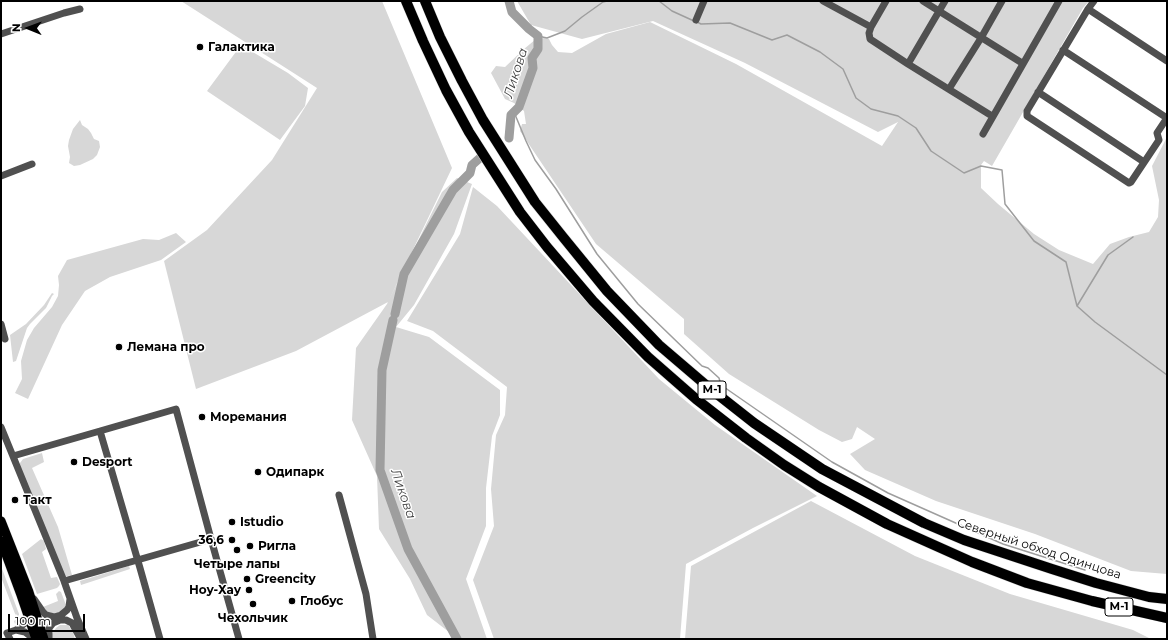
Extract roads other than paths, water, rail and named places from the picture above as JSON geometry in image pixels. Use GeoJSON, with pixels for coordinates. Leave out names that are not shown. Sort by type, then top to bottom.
{"type":"FeatureCollection","features":[{"type":"Feature","properties":{"kind":"highway","name":"М-1"},"geometry":{"type":"LineString","coordinates":[[406,1],[446,90],[461,118],[494,173],[520,212],[593,302],[648,356],[696,399],[746,438],[784,465],[819,487],[887,524],[972,562],[1027,582],[1092,602],[1167,618]]}},
{"type":"Feature","properties":{"kind":"highway","name":"Северный обход Одинцова"},"geometry":{"type":"LineString","coordinates":[[425,1],[440,37],[483,120],[536,202],[606,291],[659,345],[707,386],[754,423],[822,469],[924,523],[964,540],[1096,583],[1149,597],[1167,599]]}},
{"type":"Feature","properties":{"kind":"main road"},"geometry":{"type":"LineString","coordinates":[[1,521],[29,592],[44,639]]}},
{"type":"Feature","properties":{"kind":"main road"},"geometry":{"type":"LineString","coordinates":[[1,541],[27,612],[35,639]]}},
{"type":"Feature","properties":{"kind":"street"},"geometry":{"type":"LineString","coordinates":[[696,20],[704,1]]}},
{"type":"Feature","properties":{"kind":"street"},"geometry":{"type":"LineString","coordinates":[[823,1],[871,27]]}},
{"type":"Feature","properties":{"kind":"street"},"geometry":{"type":"LineString","coordinates":[[886,1],[871,27],[869,33],[870,39],[992,116]]}},
{"type":"Feature","properties":{"kind":"street"},"geometry":{"type":"LineString","coordinates":[[923,1],[1022,63]]}},
{"type":"Feature","properties":{"kind":"street"},"geometry":{"type":"LineString","coordinates":[[908,64],[945,1]]}},
{"type":"Feature","properties":{"kind":"street"},"geometry":{"type":"LineString","coordinates":[[949,89],[1002,1]]}},
{"type":"Feature","properties":{"kind":"street"},"geometry":{"type":"LineString","coordinates":[[983,134],[1022,63],[1059,1]]}},
{"type":"Feature","properties":{"kind":"street"},"geometry":{"type":"LineString","coordinates":[[1063,50],[1167,118],[1157,133],[1159,140],[1131,182],[1128,183],[1028,118],[1026,115],[1063,50],[1094,1]]}},
{"type":"Feature","properties":{"kind":"street"},"geometry":{"type":"LineString","coordinates":[[1,34],[80,9]]}},
{"type":"Feature","properties":{"kind":"street"},"geometry":{"type":"LineString","coordinates":[[1088,9],[1167,61]]}},
{"type":"Feature","properties":{"kind":"street"},"geometry":{"type":"LineString","coordinates":[[1038,92],[1144,162]]}},
{"type":"Feature","properties":{"kind":"street"},"geometry":{"type":"LineString","coordinates":[[1,176],[32,164]]}},
{"type":"Feature","properties":{"kind":"street"},"geometry":{"type":"LineString","coordinates":[[1,324],[5,339]]}},
{"type":"Feature","properties":{"kind":"street"},"geometry":{"type":"LineString","coordinates":[[13,456],[176,409],[239,639]]}},
{"type":"Feature","properties":{"kind":"street"},"geometry":{"type":"LineString","coordinates":[[1,428],[64,581],[77,618],[81,638]]}},
{"type":"Feature","properties":{"kind":"street"},"geometry":{"type":"LineString","coordinates":[[100,431],[160,639]]}},
{"type":"Feature","properties":{"kind":"street"},"geometry":{"type":"LineString","coordinates":[[339,495],[366,594],[373,639]]}},
{"type":"Feature","properties":{"kind":"street"},"geometry":{"type":"LineString","coordinates":[[64,581],[211,539]]}},
{"type":"Feature","properties":{"kind":"street"},"geometry":{"type":"LineString","coordinates":[[29,592],[43,612],[50,616],[57,616],[65,613],[69,607],[70,599]]}},
{"type":"Feature","properties":{"kind":"street"},"geometry":{"type":"LineString","coordinates":[[10,639],[7,633],[16,630],[24,624],[27,612]]}},
{"type":"Feature","properties":{"kind":"street"},"geometry":{"type":"LineString","coordinates":[[49,639],[51,625],[56,621],[63,619],[72,623],[81,638]]}},
{"type":"Feature","properties":{"kind":"street"},"geometry":{"type":"LineString","coordinates":[[16,630],[25,632],[35,639]]}},
{"type":"Feature","properties":{"kind":"waterway","name":"Ликова"},"geometry":{"type":"LineString","coordinates":[[509,1],[512,12],[538,36],[538,49],[532,58],[533,68],[519,107],[511,115],[509,138]]}},
{"type":"Feature","properties":{"kind":"waterway"},"geometry":{"type":"LineString","coordinates":[[538,36],[547,38],[565,31],[582,17],[603,2],[607,1]]}},
{"type":"Feature","properties":{"kind":"waterway"},"geometry":{"type":"LineString","coordinates":[[659,1],[672,11],[694,21]]}},
{"type":"Feature","properties":{"kind":"waterway"},"geometry":{"type":"LineString","coordinates":[[697,22],[701,24],[730,23],[772,40],[787,35],[820,52],[843,69],[856,98],[871,109],[898,116],[916,128],[931,151],[964,173],[981,166],[1002,170],[1005,204],[1034,241],[1066,262],[1077,306],[1095,322],[1167,375]]}},
{"type":"Feature","properties":{"kind":"waterway"},"geometry":{"type":"LineString","coordinates":[[514,112],[535,160],[556,189],[597,254],[638,304],[702,366],[708,368],[719,378],[721,385],[832,462],[888,493],[1003,544],[1085,570]]}},
{"type":"Feature","properties":{"kind":"waterway","name":"Ликова"},"geometry":{"type":"LineString","coordinates":[[395,314],[404,274],[453,190],[470,173],[472,165],[481,157]]}},
{"type":"Feature","properties":{"kind":"waterway"},"geometry":{"type":"LineString","coordinates":[[1077,306],[1108,255],[1133,237]]}},
{"type":"Feature","properties":{"kind":"waterway","name":"Ликова"},"geometry":{"type":"LineString","coordinates":[[393,320],[382,370],[380,470],[408,549],[457,639]]}},
{"type":"Feature","properties":{"kind":"place","name":"Галактика"},"geometry":{"type":"Point","coordinates":[200,47]}},
{"type":"Feature","properties":{"kind":"place","name":"Лемана про"},"geometry":{"type":"Point","coordinates":[119,347]}},
{"type":"Feature","properties":{"kind":"place","name":"Моремания"},"geometry":{"type":"Point","coordinates":[202,417]}},
{"type":"Feature","properties":{"kind":"place","name":"Desport"},"geometry":{"type":"Point","coordinates":[74,462]}},
{"type":"Feature","properties":{"kind":"place","name":"Одипарк"},"geometry":{"type":"Point","coordinates":[258,472]}},
{"type":"Feature","properties":{"kind":"place","name":"Такт"},"geometry":{"type":"Point","coordinates":[15,500]}},
{"type":"Feature","properties":{"kind":"place","name":"Istudio"},"geometry":{"type":"Point","coordinates":[232,522]}},
{"type":"Feature","properties":{"kind":"place","name":"36,6"},"geometry":{"type":"Point","coordinates":[232,540]}},
{"type":"Feature","properties":{"kind":"place","name":"Ригла"},"geometry":{"type":"Point","coordinates":[250,546]}},
{"type":"Feature","properties":{"kind":"place","name":"Четыре лапы"},"geometry":{"type":"Point","coordinates":[237,550]}},
{"type":"Feature","properties":{"kind":"place","name":"Greencity"},"geometry":{"type":"Point","coordinates":[247,579]}},
{"type":"Feature","properties":{"kind":"place","name":"Ноу-Хау"},"geometry":{"type":"Point","coordinates":[249,590]}},
{"type":"Feature","properties":{"kind":"place","name":"Глобус"},"geometry":{"type":"Point","coordinates":[292,601]}},
{"type":"Feature","properties":{"kind":"place","name":"Чехольчик"},"geometry":{"type":"Point","coordinates":[253,604]}}]}
